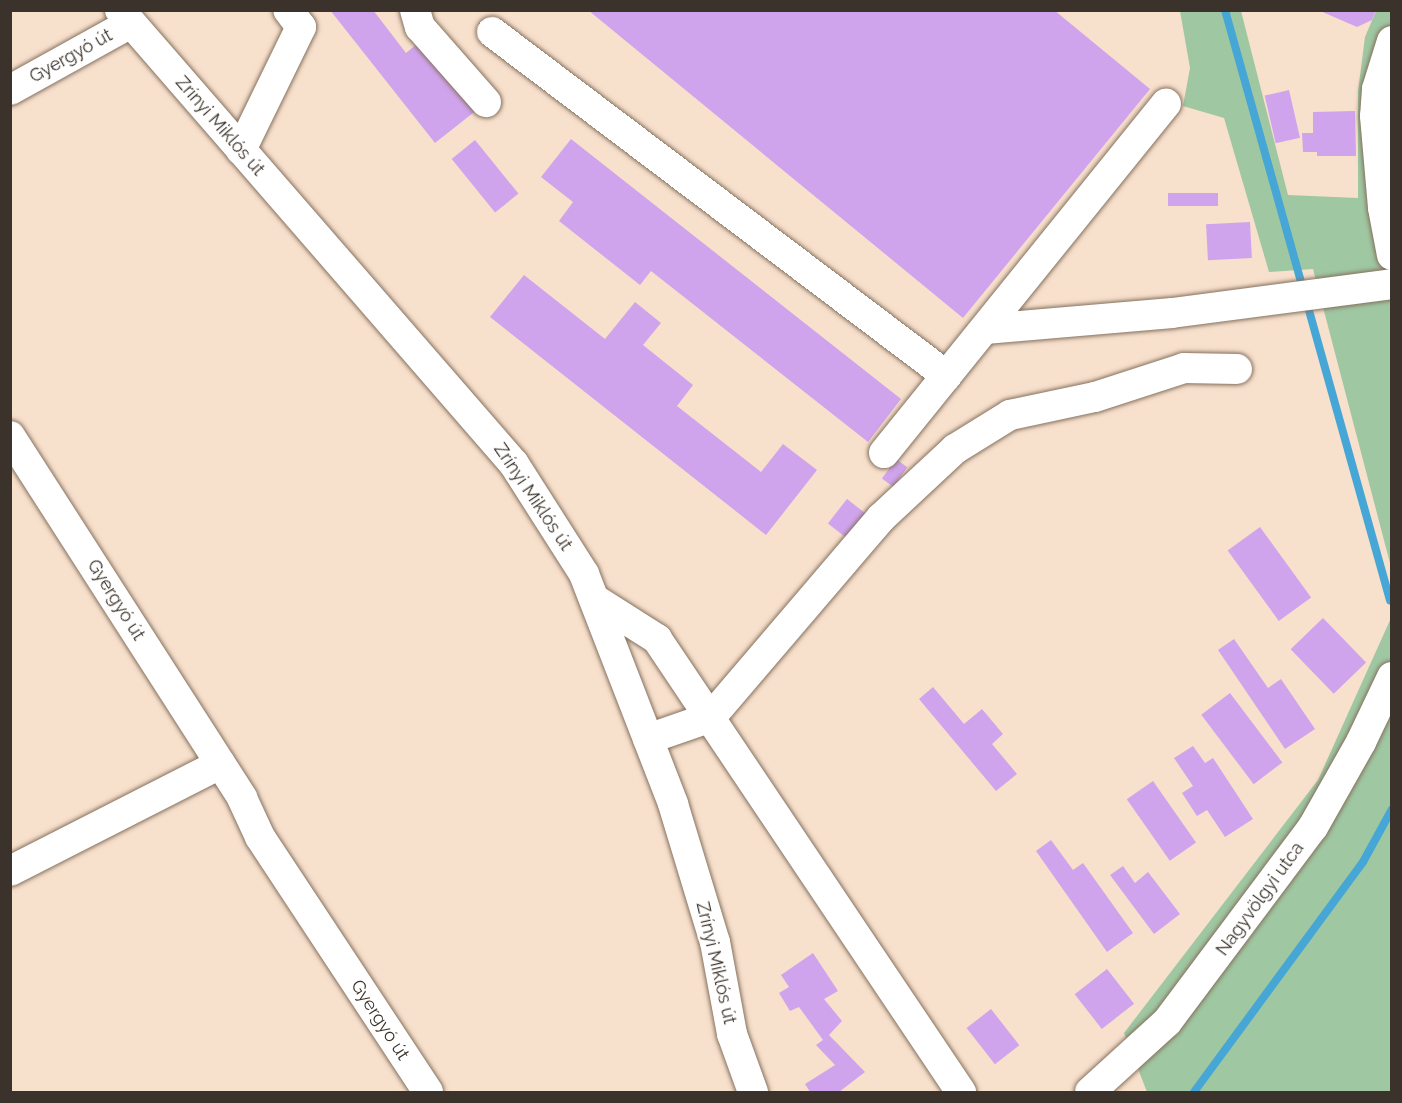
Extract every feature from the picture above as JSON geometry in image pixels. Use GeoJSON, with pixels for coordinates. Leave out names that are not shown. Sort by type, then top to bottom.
{"type":"FeatureCollection","features":[{"type":"Feature","properties":{"kind":"street"},"geometry":{"type":"LineString","coordinates":[[241,150],[301,27],[288,10]]}},
{"type":"Feature","properties":{"kind":"street"},"geometry":{"type":"LineString","coordinates":[[415,10],[420,27],[486,102]]}},
{"type":"Feature","properties":{"kind":"street","name":"Zrínyi Miklós út"},"geometry":{"type":"LineString","coordinates":[[125,17],[514,464],[584,574],[673,804],[715,942],[732,1034],[753,1092]]}},
{"type":"Feature","properties":{"kind":"street","name":"Gyergyó út"},"geometry":{"type":"LineString","coordinates":[[10,90],[125,17]]}},
{"type":"Feature","properties":{"kind":"street"},"geometry":{"type":"LineString","coordinates":[[492,32],[947,376]]}},
{"type":"Feature","properties":{"kind":"street"},"geometry":{"type":"LineString","coordinates":[[1391,252],[1383,208],[1375,116],[1377,89],[1392,41]]}},
{"type":"Feature","properties":{"kind":"street"},"geometry":{"type":"LineString","coordinates":[[884,453],[1167,103]]}},
{"type":"Feature","properties":{"kind":"street"},"geometry":{"type":"LineString","coordinates":[[985,329],[1172,313],[1392,284]]}},
{"type":"Feature","properties":{"kind":"street"},"geometry":{"type":"LineString","coordinates":[[648,739],[711,717],[881,518],[955,450],[1010,415],[1095,397],[1184,368],[1238,369]]}},
{"type":"Feature","properties":{"kind":"street","name":"Gyergyó út"},"geometry":{"type":"LineString","coordinates":[[10,436],[242,798],[260,837],[428,1092]]}},
{"type":"Feature","properties":{"kind":"street"},"geometry":{"type":"LineString","coordinates":[[594,599],[657,639],[961,1092]]}},
{"type":"Feature","properties":{"kind":"street","name":"Nagyvölgyi utca"},"geometry":{"type":"LineString","coordinates":[[1090,1092],[1167,1022],[1306,836],[1361,742],[1392,677]]}},
{"type":"Feature","properties":{"kind":"street"},"geometry":{"type":"LineString","coordinates":[[10,871],[220,764]]}},
{"type":"Feature","properties":{"kind":"green space"},"geometry":{"type":"Polygon","coordinates":[[[1180,11],[1241,11],[1288,195],[1358,198],[1358,91],[1365,37],[1376,11],[1391,11],[1391,567],[1313,269],[1269,272],[1224,118],[1183,106],[1190,68],[1180,11]]]}},
{"type":"Feature","properties":{"kind":"green space"},"geometry":{"type":"Polygon","coordinates":[[[1391,618],[1391,1092],[1147,1092],[1124,1033],[1318,780],[1391,618]]]}},
{"type":"Feature","properties":{"kind":"building"},"geometry":{"type":"Polygon","coordinates":[[[330,10],[373,10],[406,53],[422,40],[478,109],[435,143],[330,10]]]}},
{"type":"Feature","properties":{"kind":"building"},"geometry":{"type":"Polygon","coordinates":[[[588,10],[1054,10],[1150,89],[963,318],[588,10]]]}},
{"type":"Feature","properties":{"kind":"building"},"geometry":{"type":"Polygon","coordinates":[[[1318,10],[1376,10],[1372,20],[1357,27],[1318,10]]]}},
{"type":"Feature","properties":{"kind":"building"},"geometry":{"type":"Polygon","coordinates":[[[1289,90],[1300,138],[1276,143],[1265,96],[1289,90]]]}},
{"type":"Feature","properties":{"kind":"building"},"geometry":{"type":"Polygon","coordinates":[[[1355,111],[1356,156],[1317,156],[1317,152],[1303,152],[1302,133],[1313,133],[1313,112],[1355,111]]]}},
{"type":"Feature","properties":{"kind":"building"},"geometry":{"type":"Polygon","coordinates":[[[571,139],[901,399],[868,442],[651,271],[640,285],[559,221],[573,202],[541,177],[571,139]]]}},
{"type":"Feature","properties":{"kind":"building"},"geometry":{"type":"Polygon","coordinates":[[[475,140],[518,194],[495,213],[452,159],[475,140]]]}},
{"type":"Feature","properties":{"kind":"building"},"geometry":{"type":"Polygon","coordinates":[[[1168,193],[1218,193],[1218,206],[1168,206],[1168,193]]]}},
{"type":"Feature","properties":{"kind":"building"},"geometry":{"type":"Polygon","coordinates":[[[1250,222],[1252,258],[1208,260],[1206,224],[1250,222]]]}},
{"type":"Feature","properties":{"kind":"building"},"geometry":{"type":"Polygon","coordinates":[[[524,275],[605,339],[635,302],[661,323],[643,345],[693,385],[677,406],[761,472],[783,444],[817,470],[766,535],[490,317],[524,275]]]}},
{"type":"Feature","properties":{"kind":"building"},"geometry":{"type":"Polygon","coordinates":[[[896,459],[907,467],[893,487],[882,478],[896,459]]]}},
{"type":"Feature","properties":{"kind":"building"},"geometry":{"type":"Polygon","coordinates":[[[847,499],[870,517],[851,541],[828,523],[847,499]]]}},
{"type":"Feature","properties":{"kind":"building"},"geometry":{"type":"Polygon","coordinates":[[[1260,527],[1311,597],[1279,621],[1228,551],[1260,527]]]}},
{"type":"Feature","properties":{"kind":"building"},"geometry":{"type":"Polygon","coordinates":[[[1323,618],[1366,663],[1334,694],[1291,649],[1323,618]]]}},
{"type":"Feature","properties":{"kind":"building"},"geometry":{"type":"Polygon","coordinates":[[[1234,639],[1268,688],[1281,679],[1315,729],[1285,749],[1218,650],[1234,639]]]}},
{"type":"Feature","properties":{"kind":"building"},"geometry":{"type":"Polygon","coordinates":[[[933,687],[964,724],[982,709],[1003,734],[992,744],[1017,774],[996,791],[919,699],[933,687]]]}},
{"type":"Feature","properties":{"kind":"building"},"geometry":{"type":"Polygon","coordinates":[[[1230,693],[1282,762],[1254,784],[1201,715],[1230,693]]]}},
{"type":"Feature","properties":{"kind":"building"},"geometry":{"type":"Polygon","coordinates":[[[1193,746],[1205,763],[1213,758],[1253,819],[1225,837],[1207,810],[1197,816],[1182,793],[1193,786],[1174,758],[1193,746]]]}},
{"type":"Feature","properties":{"kind":"building"},"geometry":{"type":"Polygon","coordinates":[[[1153,781],[1196,842],[1170,861],[1127,799],[1153,781]]]}},
{"type":"Feature","properties":{"kind":"building"},"geometry":{"type":"Polygon","coordinates":[[[1051,840],[1073,870],[1083,863],[1133,933],[1107,952],[1036,851],[1051,840]]]}},
{"type":"Feature","properties":{"kind":"building"},"geometry":{"type":"Polygon","coordinates":[[[1123,866],[1135,883],[1148,872],[1180,914],[1154,934],[1110,875],[1123,866]]]}},
{"type":"Feature","properties":{"kind":"building"},"geometry":{"type":"Polygon","coordinates":[[[813,953],[838,991],[824,999],[842,1021],[829,1035],[865,1072],[839,1092],[810,1092],[805,1084],[835,1065],[816,1045],[823,1040],[799,1007],[790,1011],[779,993],[789,987],[781,975],[813,953]]]}},
{"type":"Feature","properties":{"kind":"building"},"geometry":{"type":"Polygon","coordinates":[[[1107,969],[1134,1004],[1102,1029],[1075,994],[1107,969]]]}},
{"type":"Feature","properties":{"kind":"building"},"geometry":{"type":"Polygon","coordinates":[[[991,1009],[1019,1045],[995,1064],[967,1028],[991,1009]]]}},
{"type":"Feature","properties":{"kind":"waterway"},"geometry":{"type":"LineString","coordinates":[[1225,10],[1390,600]]}},
{"type":"Feature","properties":{"kind":"waterway"},"geometry":{"type":"LineString","coordinates":[[1194,1092],[1363,862],[1392,809]]}}]}
